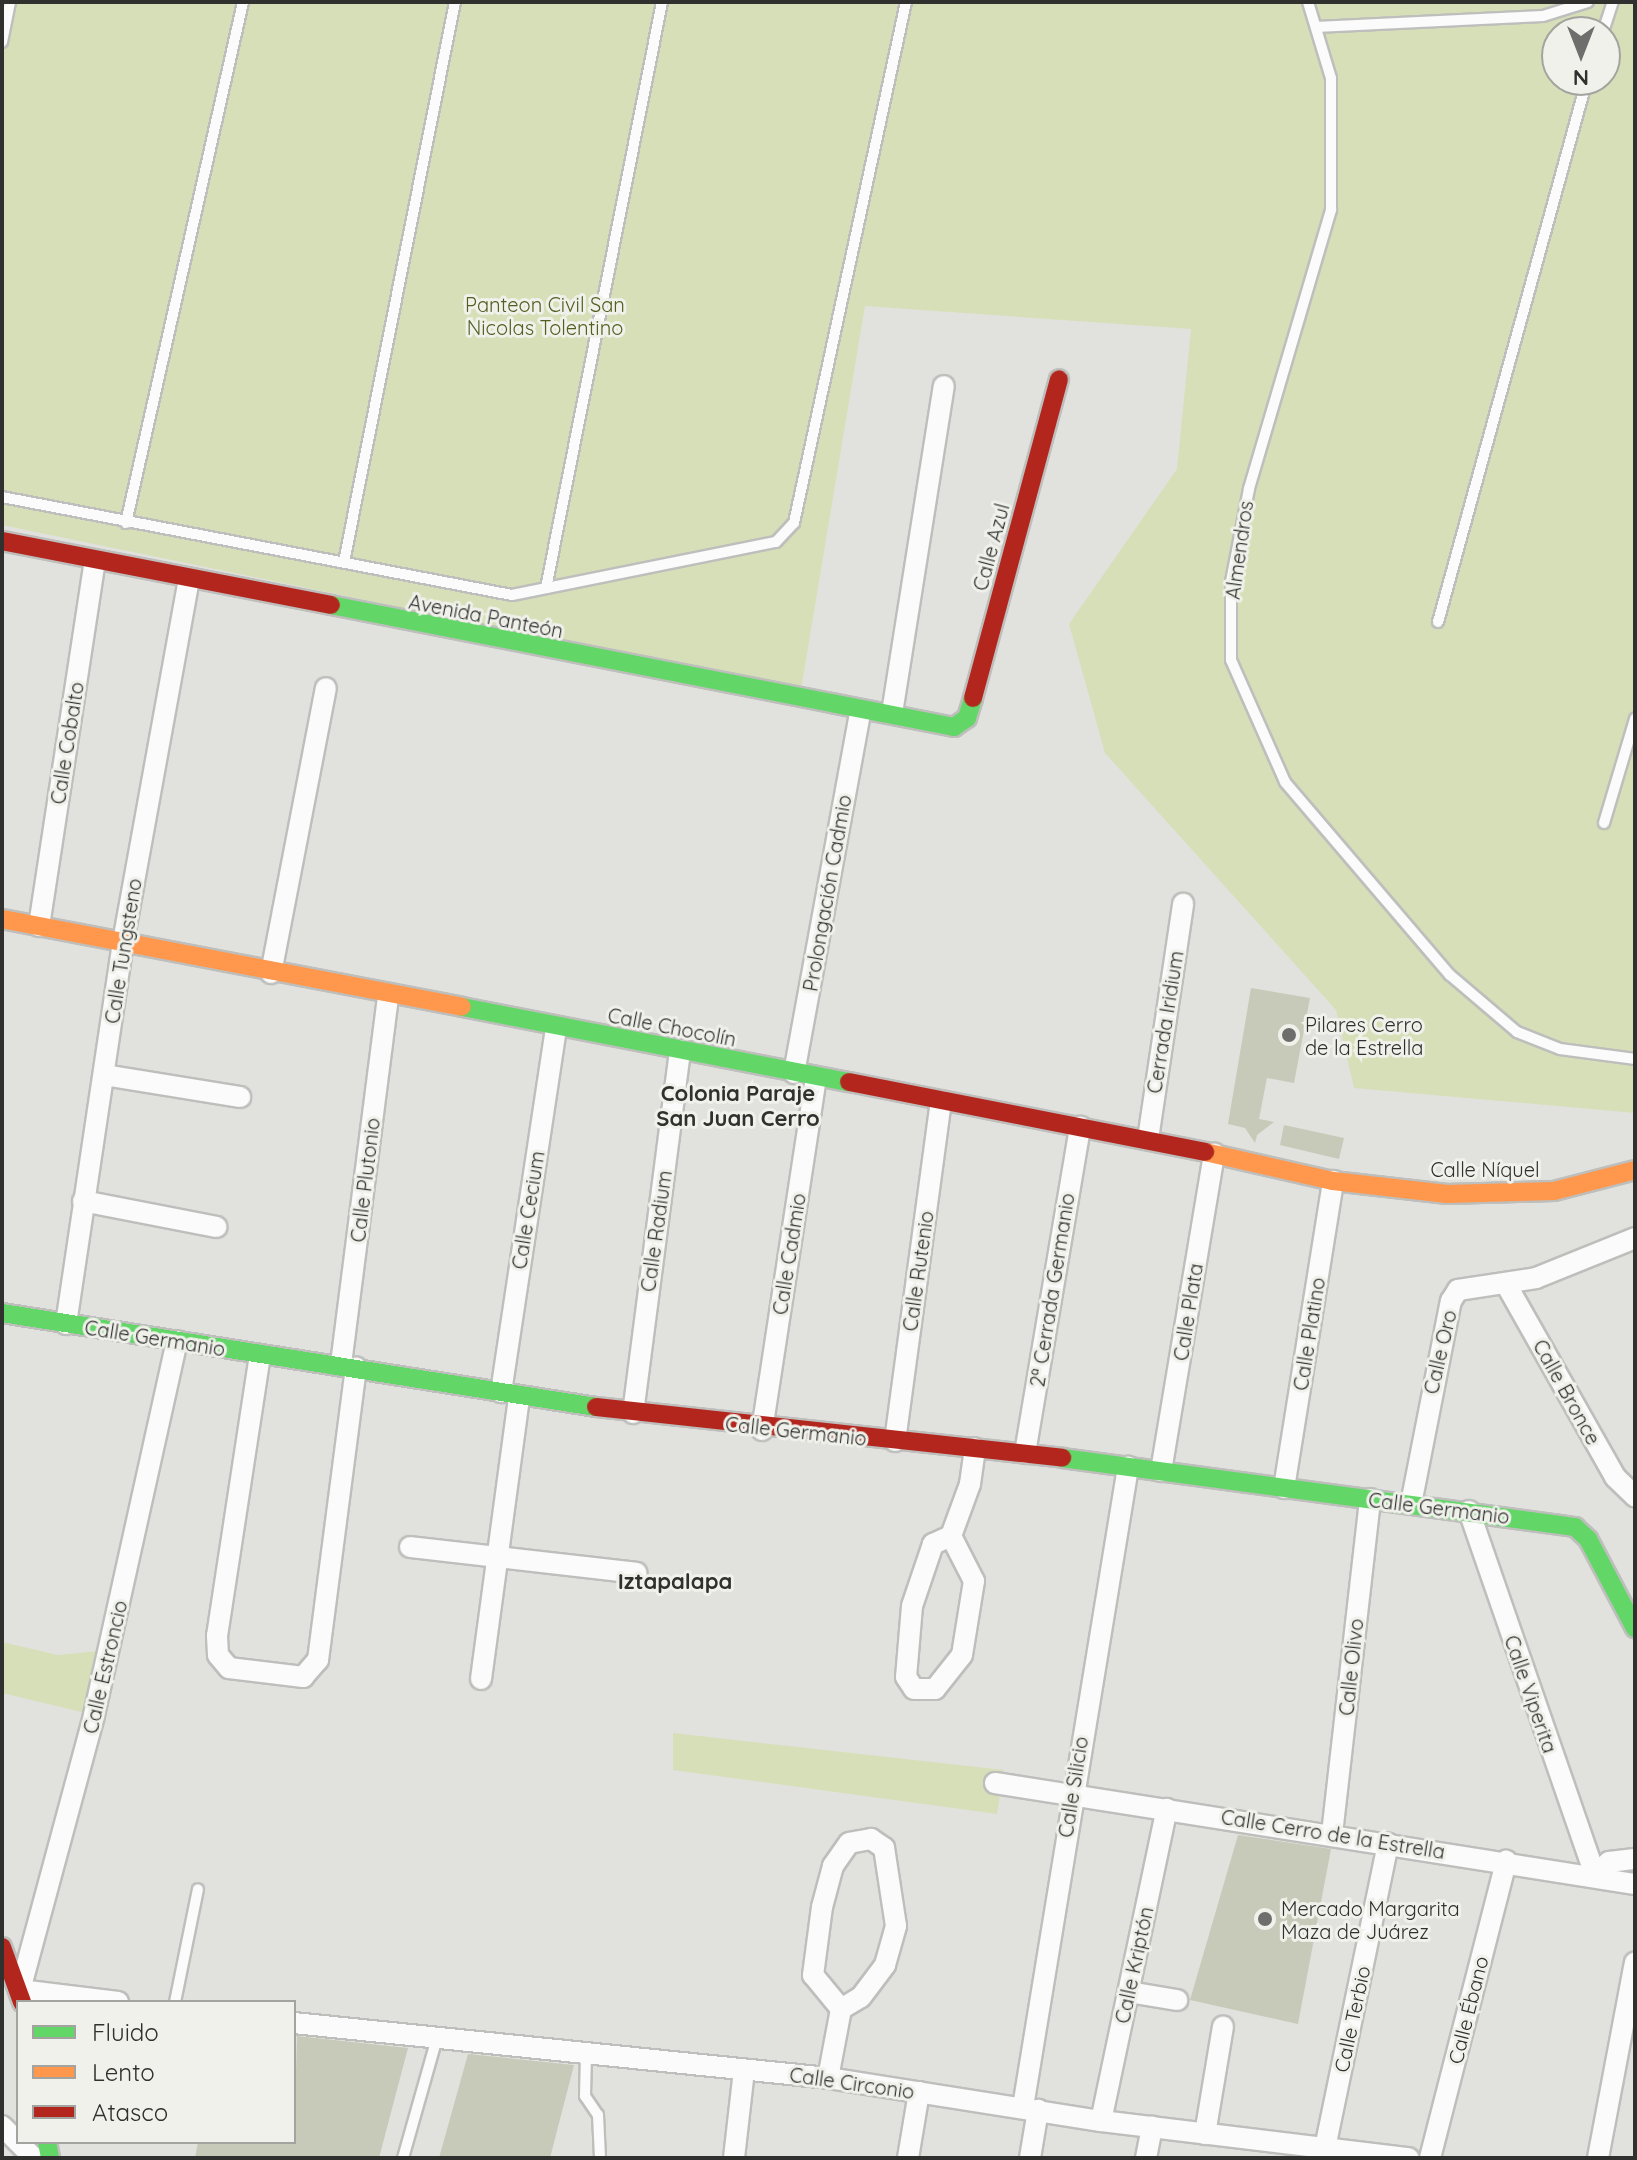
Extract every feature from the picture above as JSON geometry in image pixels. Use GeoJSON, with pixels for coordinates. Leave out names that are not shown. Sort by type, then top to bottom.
{"type":"FeatureCollection","features":[{"type":"Feature","properties":{"kind":"street","name":"Calle Azul"},"geometry":{"type":"LineString","coordinates":[[961,725],[1059,379]]}},
{"type":"Feature","properties":{"kind":"street"},"geometry":{"type":"LineString","coordinates":[[892,713],[944,386]]}},
{"type":"Feature","properties":{"kind":"street","name":"Avenida Panteón"},"geometry":{"type":"LineString","coordinates":[[2,541],[860,712],[892,713],[961,725]]}},
{"type":"Feature","properties":{"kind":"street","name":"Calle Cobalto"},"geometry":{"type":"LineString","coordinates":[[39,926],[95,561]]}},
{"type":"Feature","properties":{"kind":"street","name":"Calle Tungsteno"},"geometry":{"type":"LineString","coordinates":[[66,1324],[123,942],[189,580]]}},
{"type":"Feature","properties":{"kind":"street"},"geometry":{"type":"LineString","coordinates":[[271,973],[326,688]]}},
{"type":"Feature","properties":{"kind":"street","name":"Prolongación Cadmio"},"geometry":{"type":"LineString","coordinates":[[794,1073],[860,712]]}},
{"type":"Feature","properties":{"kind":"street","name":"Cerrada Iridium"},"geometry":{"type":"LineString","coordinates":[[1148,1139],[1183,904]]}},
{"type":"Feature","properties":{"kind":"street","name":"Calle Chocolín"},"geometry":{"type":"LineString","coordinates":[[2,919],[388,996],[1148,1139],[1333,1181]]}},
{"type":"Feature","properties":{"kind":"street","name":"Calle Plutonio"},"geometry":{"type":"LineString","coordinates":[[260,1355],[217,1636],[218,1655],[229,1668],[303,1677],[318,1660],[388,996]]}},
{"type":"Feature","properties":{"kind":"street","name":"Calle Cecium"},"geometry":{"type":"LineString","coordinates":[[481,1679],[497,1558],[510,1394],[556,1028]]}},
{"type":"Feature","properties":{"kind":"street","name":"Calle Radium"},"geometry":{"type":"LineString","coordinates":[[633,1413],[680,1050]]}},
{"type":"Feature","properties":{"kind":"street"},"geometry":{"type":"LineString","coordinates":[[104,1075],[240,1097]]}},
{"type":"Feature","properties":{"kind":"street","name":"Calle Cadmio"},"geometry":{"type":"LineString","coordinates":[[762,1430],[816,1078]]}},
{"type":"Feature","properties":{"kind":"street","name":"Calle Rutenio"},"geometry":{"type":"LineString","coordinates":[[895,1441],[941,1101]]}},
{"type":"Feature","properties":{"kind":"street","name":"2ª Cerrada Germanio"},"geometry":{"type":"LineString","coordinates":[[1025,1453],[1080,1127]]}},
{"type":"Feature","properties":{"kind":"street","name":"Calle Plata"},"geometry":{"type":"LineString","coordinates":[[1161,1471],[1214,1153]]}},
{"type":"Feature","properties":{"kind":"street","name":"Calle Níquel"},"geometry":{"type":"LineString","coordinates":[[1333,1181],[1447,1194],[1554,1191],[1635,1170]]}},
{"type":"Feature","properties":{"kind":"street","name":"Calle Platino"},"geometry":{"type":"LineString","coordinates":[[1284,1488],[1333,1181]]}},
{"type":"Feature","properties":{"kind":"street"},"geometry":{"type":"LineString","coordinates":[[83,1201],[217,1227]]}},
{"type":"Feature","properties":{"kind":"street","name":"Calle Oro"},"geometry":{"type":"LineString","coordinates":[[1411,1504],[1451,1301],[1458,1290],[1536,1278],[1632,1245]]}},
{"type":"Feature","properties":{"kind":"street","name":"Calle Bronce"},"geometry":{"type":"LineString","coordinates":[[1506,1284],[1615,1477],[1633,1496]]}},
{"type":"Feature","properties":{"kind":"street","name":"Calle Germanio"},"geometry":{"type":"LineString","coordinates":[[2,1313],[633,1413],[762,1430],[1025,1453],[1575,1527],[1588,1539],[1635,1628]]}},
{"type":"Feature","properties":{"kind":"street","name":"Calle Estroncio"},"geometry":{"type":"LineString","coordinates":[[21,1996],[94,1715],[177,1341]]}},
{"type":"Feature","properties":{"kind":"street"},"geometry":{"type":"LineString","coordinates":[[951,1536],[974,1581],[962,1655],[935,1689],[914,1689],[906,1677],[912,1606],[933,1544],[951,1536],[970,1484],[975,1448]]}},
{"type":"Feature","properties":{"kind":"street","name":"Calle Silicio"},"geometry":{"type":"LineString","coordinates":[[1030,2158],[1030,2109],[1072,1794],[1128,1467]]}},
{"type":"Feature","properties":{"kind":"street","name":"Calle Olivo"},"geometry":{"type":"LineString","coordinates":[[1332,1834],[1370,1499]]}},
{"type":"Feature","properties":{"kind":"street","name":"Calle Viperita"},"geometry":{"type":"LineString","coordinates":[[1469,1511],[1595,1875]]}},
{"type":"Feature","properties":{"kind":"street"},"geometry":{"type":"LineString","coordinates":[[410,1547],[637,1573]]}},
{"type":"Feature","properties":{"kind":"street","name":"Calle Cerro de la Estrella"},"geometry":{"type":"LineString","coordinates":[[995,1783],[1595,1875],[1635,1884]]}},
{"type":"Feature","properties":{"kind":"street","name":"Calle Kriptón"},"geometry":{"type":"LineString","coordinates":[[1101,2121],[1167,1809]]}},
{"type":"Feature","properties":{"kind":"street"},"geometry":{"type":"LineString","coordinates":[[828,2078],[841,2009],[861,1997],[885,1965],[896,1926],[884,1848],[871,1839],[849,1843],[833,1866],[822,1907],[813,1975],[841,2009]]}},
{"type":"Feature","properties":{"kind":"street","name":"Calle Terbio"},"geometry":{"type":"LineString","coordinates":[[1325,2148],[1388,1843]]}},
{"type":"Feature","properties":{"kind":"street"},"geometry":{"type":"LineString","coordinates":[[1595,1875],[1609,1862],[1635,1859]]}},
{"type":"Feature","properties":{"kind":"street","name":"Calle Ébano"},"geometry":{"type":"LineString","coordinates":[[1430,2158],[1506,1861]]}},
{"type":"Feature","properties":{"kind":"street"},"geometry":{"type":"LineString","coordinates":[[2,1947],[21,1996],[86,2000]]}},
{"type":"Feature","properties":{"kind":"street"},"geometry":{"type":"LineString","coordinates":[[1598,2158],[1635,1962]]}},
{"type":"Feature","properties":{"kind":"street"},"geometry":{"type":"LineString","coordinates":[[1129,1992],[1177,2000]]}},
{"type":"Feature","properties":{"kind":"street","name":"Calle Circonio"},"geometry":{"type":"LineString","coordinates":[[296,2023],[436,2041],[828,2078],[1101,2121],[1205,2134],[1270,2150],[1325,2148],[1409,2158]]}},
{"type":"Feature","properties":{"kind":"street"},"geometry":{"type":"LineString","coordinates":[[1205,2134],[1223,2027]]}},
{"type":"Feature","properties":{"kind":"street"},"geometry":{"type":"LineString","coordinates":[[734,2158],[744,2070]]}},
{"type":"Feature","properties":{"kind":"street"},"geometry":{"type":"LineString","coordinates":[[908,2158],[919,2092]]}},
{"type":"Feature","properties":{"kind":"street"},"geometry":{"type":"LineString","coordinates":[[1146,2158],[1152,2127]]}},
{"type":"Feature","properties":{"kind":"lane"},"geometry":{"type":"LineString","coordinates":[[2,42],[10,2]]}},
{"type":"Feature","properties":{"kind":"lane"},"geometry":{"type":"LineString","coordinates":[[126,523],[243,2]]}},
{"type":"Feature","properties":{"kind":"lane"},"geometry":{"type":"LineString","coordinates":[[344,562],[455,2]]}},
{"type":"Feature","properties":{"kind":"lane"},"geometry":{"type":"LineString","coordinates":[[546,588],[662,2]]}},
{"type":"Feature","properties":{"kind":"lane"},"geometry":{"type":"LineString","coordinates":[[2,497],[512,595],[776,542],[794,523],[906,2]]}},
{"type":"Feature","properties":{"kind":"lane","name":"Almendros"},"geometry":{"type":"LineString","coordinates":[[1308,2],[1331,78],[1331,210],[1249,489],[1231,582],[1231,660],[1285,782],[1450,975],[1517,1032],[1560,1049],[1635,1059]]}},
{"type":"Feature","properties":{"kind":"lane"},"geometry":{"type":"LineString","coordinates":[[1316,27],[1543,16],[1588,2]]}},
{"type":"Feature","properties":{"kind":"lane"},"geometry":{"type":"LineString","coordinates":[[1438,622],[1505,364],[1582,96]]}},
{"type":"Feature","properties":{"kind":"lane"},"geometry":{"type":"LineString","coordinates":[[1604,823],[1635,719]]}},
{"type":"Feature","properties":{"kind":"lane"},"geometry":{"type":"LineString","coordinates":[[175,2000],[198,1889]]}},
{"type":"Feature","properties":{"kind":"lane"},"geometry":{"type":"LineString","coordinates":[[403,2158],[436,2041]]}},
{"type":"Feature","properties":{"kind":"lane"},"geometry":{"type":"LineString","coordinates":[[586,2055],[585,2096],[598,2115],[600,2158]]}},
{"type":"Feature","properties":{"kind":"green space","name":"Panteon Civil San Nicolas Tolentino"},"geometry":{"type":"Polygon","coordinates":[[[2,2],[1635,2],[1635,1113],[1354,1088],[1336,1010],[1105,753],[1069,624],[1177,469],[1191,329],[865,306],[801,690],[2,525],[2,2]]]}},
{"type":"Feature","properties":{"kind":"green space"},"geometry":{"type":"Polygon","coordinates":[[[2,1642],[58,1655],[109,1650],[94,1715],[2,1693],[2,1642]]]}},
{"type":"Feature","properties":{"kind":"green space"},"geometry":{"type":"Polygon","coordinates":[[[673,1733],[1004,1770],[997,1814],[673,1770],[673,1733]]]}},
{"type":"Feature","properties":{"kind":"building"},"geometry":{"type":"Polygon","coordinates":[[[1251,988],[1310,998],[1294,1083],[1267,1078],[1259,1119],[1274,1122],[1257,1135],[1255,1143],[1245,1128],[1228,1124],[1251,988]]]}},
{"type":"Feature","properties":{"kind":"building"},"geometry":{"type":"Polygon","coordinates":[[[1284,1125],[1344,1138],[1339,1159],[1280,1145],[1284,1125]]]}},
{"type":"Feature","properties":{"kind":"building","name":"Mercado Margarita Maza de Juárez"},"geometry":{"type":"Polygon","coordinates":[[[1238,1835],[1331,1849],[1298,2024],[1190,2000],[1238,1835]]]}},
{"type":"Feature","properties":{"kind":"building"},"geometry":{"type":"Polygon","coordinates":[[[297,2036],[408,2048],[379,2158],[195,2158],[198,2144],[296,2144],[297,2036]]]}},
{"type":"Feature","properties":{"kind":"building"},"geometry":{"type":"Polygon","coordinates":[[[468,2054],[574,2065],[550,2158],[439,2158],[468,2054]]]}},
{"type":"Feature","properties":{"kind":"traffic: fast"},"geometry":{"type":"LineString","coordinates":[[331,605],[954,727],[967,718],[973,698]]}},
{"type":"Feature","properties":{"kind":"traffic: fast"},"geometry":{"type":"LineString","coordinates":[[462,1007],[849,1082]]}},
{"type":"Feature","properties":{"kind":"traffic: fast"},"geometry":{"type":"LineString","coordinates":[[2,1313],[596,1407]]}},
{"type":"Feature","properties":{"kind":"traffic: fast"},"geometry":{"type":"LineString","coordinates":[[1062,1458],[1575,1527],[1588,1539],[1635,1628]]}},
{"type":"Feature","properties":{"kind":"traffic: fast"},"geometry":{"type":"LineString","coordinates":[[47,2144],[50,2158]]}},
{"type":"Feature","properties":{"kind":"traffic: slow"},"geometry":{"type":"LineString","coordinates":[[2,919],[462,1007]]}},
{"type":"Feature","properties":{"kind":"traffic: slow"},"geometry":{"type":"LineString","coordinates":[[1205,1152],[1333,1181],[1447,1194],[1554,1191],[1635,1170]]}},
{"type":"Feature","properties":{"kind":"traffic: jam"},"geometry":{"type":"LineString","coordinates":[[973,698],[1059,379]]}},
{"type":"Feature","properties":{"kind":"traffic: jam"},"geometry":{"type":"LineString","coordinates":[[2,541],[331,605]]}},
{"type":"Feature","properties":{"kind":"traffic: jam"},"geometry":{"type":"LineString","coordinates":[[849,1082],[1205,1152]]}},
{"type":"Feature","properties":{"kind":"traffic: jam"},"geometry":{"type":"LineString","coordinates":[[596,1407],[1062,1458]]}},
{"type":"Feature","properties":{"kind":"traffic: jam"},"geometry":{"type":"LineString","coordinates":[[2,1947],[21,2000]]}},
{"type":"Feature","properties":{"kind":"place","name":"Pilares Cerro de la Estrella"},"geometry":{"type":"Point","coordinates":[1289,1035]}},
{"type":"Feature","properties":{"kind":"place","name":"Mercado Margarita Maza de Juárez"},"geometry":{"type":"Point","coordinates":[1265,1919]}},
{"type":"Feature","properties":{"kind":"district","name":"Colonia Paraje San Juan Cerro"},"geometry":{"type":"Point","coordinates":[738,1106]}},
{"type":"Feature","properties":{"kind":"district","name":"Iztapalapa"},"geometry":{"type":"Point","coordinates":[675,1582]}}]}
